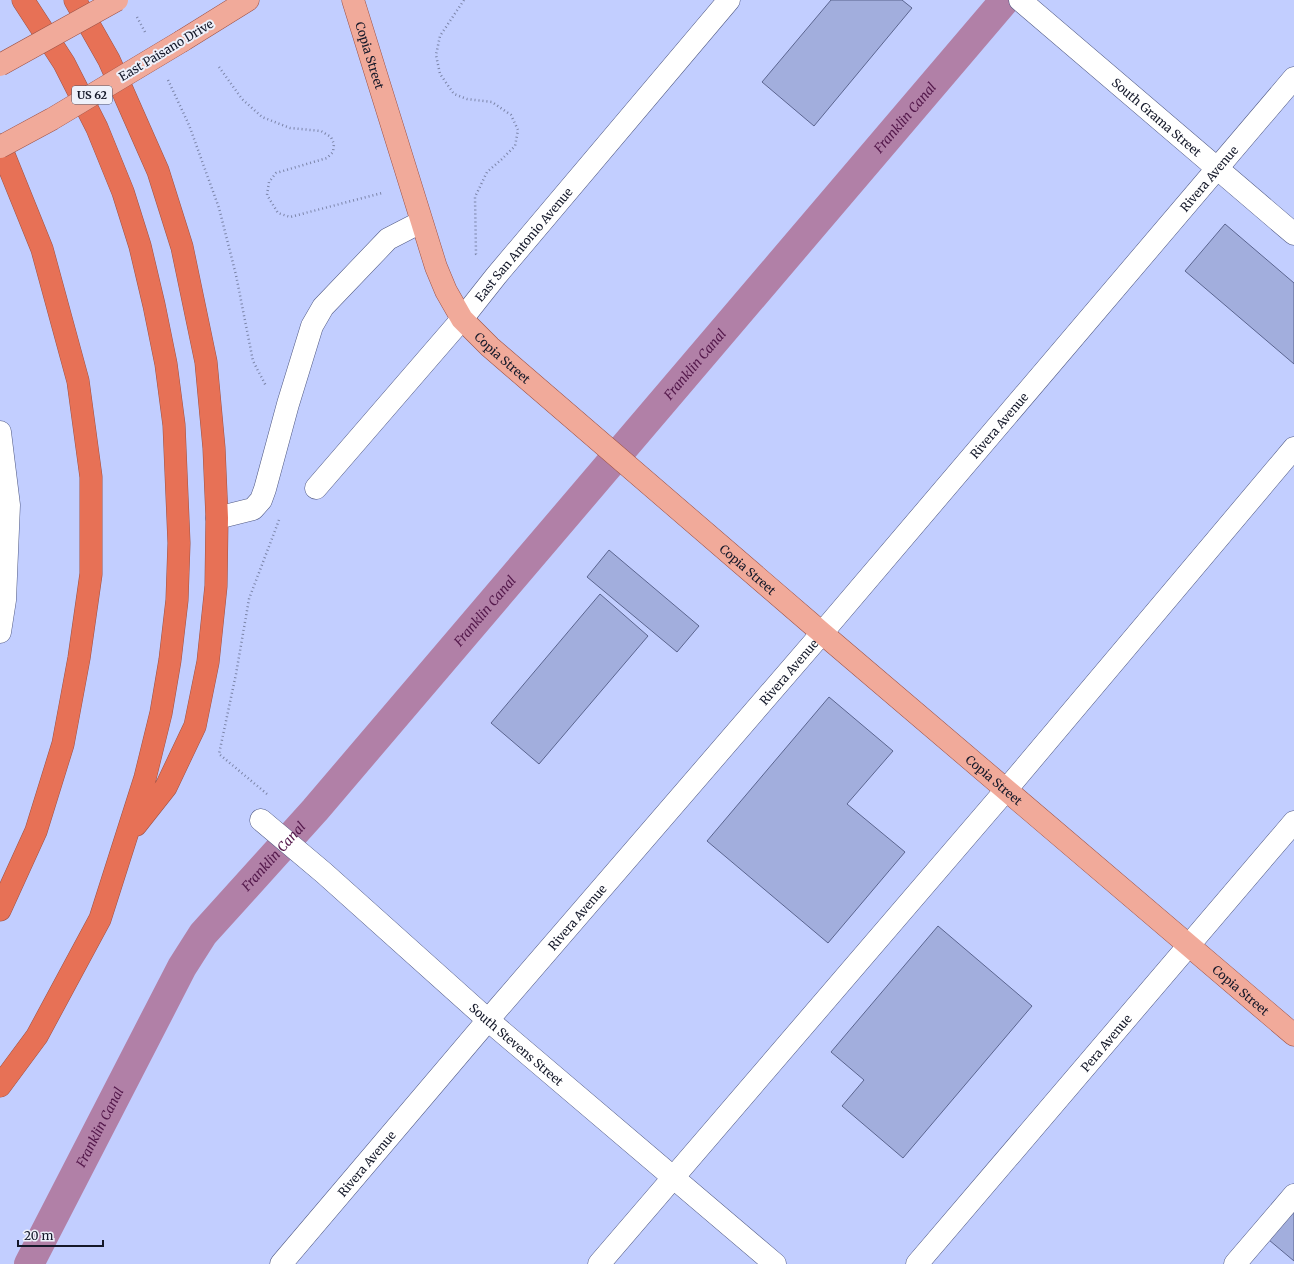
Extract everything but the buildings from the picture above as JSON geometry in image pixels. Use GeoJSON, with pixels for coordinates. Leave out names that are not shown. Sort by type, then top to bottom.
{"type":"FeatureCollection","features":[{"type":"Feature","properties":{"kind":"highway"},"geometry":{"type":"LineString","coordinates":[[0,1086],[37,1036],[100,919],[145,778],[161,713],[170,660],[177,600],[179,536],[174,425],[166,364],[140,246],[123,192],[97,128],[67,70],[23,0]]}},
{"type":"Feature","properties":{"kind":"highway"},"geometry":{"type":"LineString","coordinates":[[75,0],[109,60],[158,170],[182,247],[206,362],[214,448],[217,518],[216,586],[208,662],[195,726],[166,787],[126,837]]}},
{"type":"Feature","properties":{"kind":"highway"},"geometry":{"type":"LineString","coordinates":[[0,146],[42,249],[78,381],[91,478],[91,574],[79,658],[63,744],[36,831],[0,910]]}},
{"type":"Feature","properties":{"kind":"main road"},"geometry":{"type":"LineString","coordinates":[[0,65],[117,0]]}},
{"type":"Feature","properties":{"kind":"main road","name":"East Paisano Drive"},"geometry":{"type":"LineString","coordinates":[[0,146],[52,119],[248,0]]}},
{"type":"Feature","properties":{"kind":"main road","name":"Copia Street"},"geometry":{"type":"LineString","coordinates":[[353,0],[436,267],[446,291],[462,319],[490,347],[597,440],[1294,1035]]}},
{"type":"Feature","properties":{"kind":"street","name":"East San Antonio Avenue"},"geometry":{"type":"LineString","coordinates":[[316,488],[462,319],[496,276],[729,0]]}},
{"type":"Feature","properties":{"kind":"street","name":"South Grama Street"},"geometry":{"type":"LineString","coordinates":[[1020,0],[1294,234]]}},
{"type":"Feature","properties":{"kind":"street","name":"Rivera Avenue"},"geometry":{"type":"LineString","coordinates":[[281,1264],[488,1020],[822,633],[1294,78]]}},
{"type":"Feature","properties":{"kind":"street"},"geometry":{"type":"LineString","coordinates":[[217,518],[253,509],[261,500],[312,326],[323,307],[388,239],[421,222]]}},
{"type":"Feature","properties":{"kind":"street"},"geometry":{"type":"LineString","coordinates":[[0,432],[9,505],[6,600],[0,632]]}},
{"type":"Feature","properties":{"kind":"street"},"geometry":{"type":"LineString","coordinates":[[599,1264],[1006,790],[1294,448]]}},
{"type":"Feature","properties":{"kind":"street","name":"South Stevens Street"},"geometry":{"type":"LineString","coordinates":[[261,820],[324,873],[488,1020],[775,1264]]}},
{"type":"Feature","properties":{"kind":"street","name":"Pera Avenue"},"geometry":{"type":"LineString","coordinates":[[917,1264],[1294,822]]}},
{"type":"Feature","properties":{"kind":"street"},"geometry":{"type":"LineString","coordinates":[[1235,1264],[1294,1195]]}},
{"type":"Feature","properties":{"kind":"path"},"geometry":{"type":"LineString","coordinates":[[464,0],[440,36],[436,56],[440,74],[454,94],[467,100],[492,102],[511,115],[518,130],[515,146],[502,160],[487,172],[475,197],[476,254],[496,276]]}},
{"type":"Feature","properties":{"kind":"path"},"geometry":{"type":"LineString","coordinates":[[136,14],[146,35]]}},
{"type":"Feature","properties":{"kind":"path"},"geometry":{"type":"LineString","coordinates":[[219,67],[242,99],[262,117],[290,128],[321,131],[331,137],[334,144],[333,152],[327,158],[276,173],[269,182],[267,195],[278,212],[290,217],[382,193]]}},
{"type":"Feature","properties":{"kind":"path"},"geometry":{"type":"LineString","coordinates":[[166,76],[190,125],[219,208],[236,275],[253,361],[266,386],[288,404]]}},
{"type":"Feature","properties":{"kind":"path"},"geometry":{"type":"LineString","coordinates":[[270,797],[219,754],[236,674],[249,599],[281,515]]}},
{"type":"Feature","properties":{"kind":"waterway","name":"Franklin Canal"},"geometry":{"type":"LineString","coordinates":[[29,1264],[182,967],[203,934],[315,810],[1005,0]]}}]}
